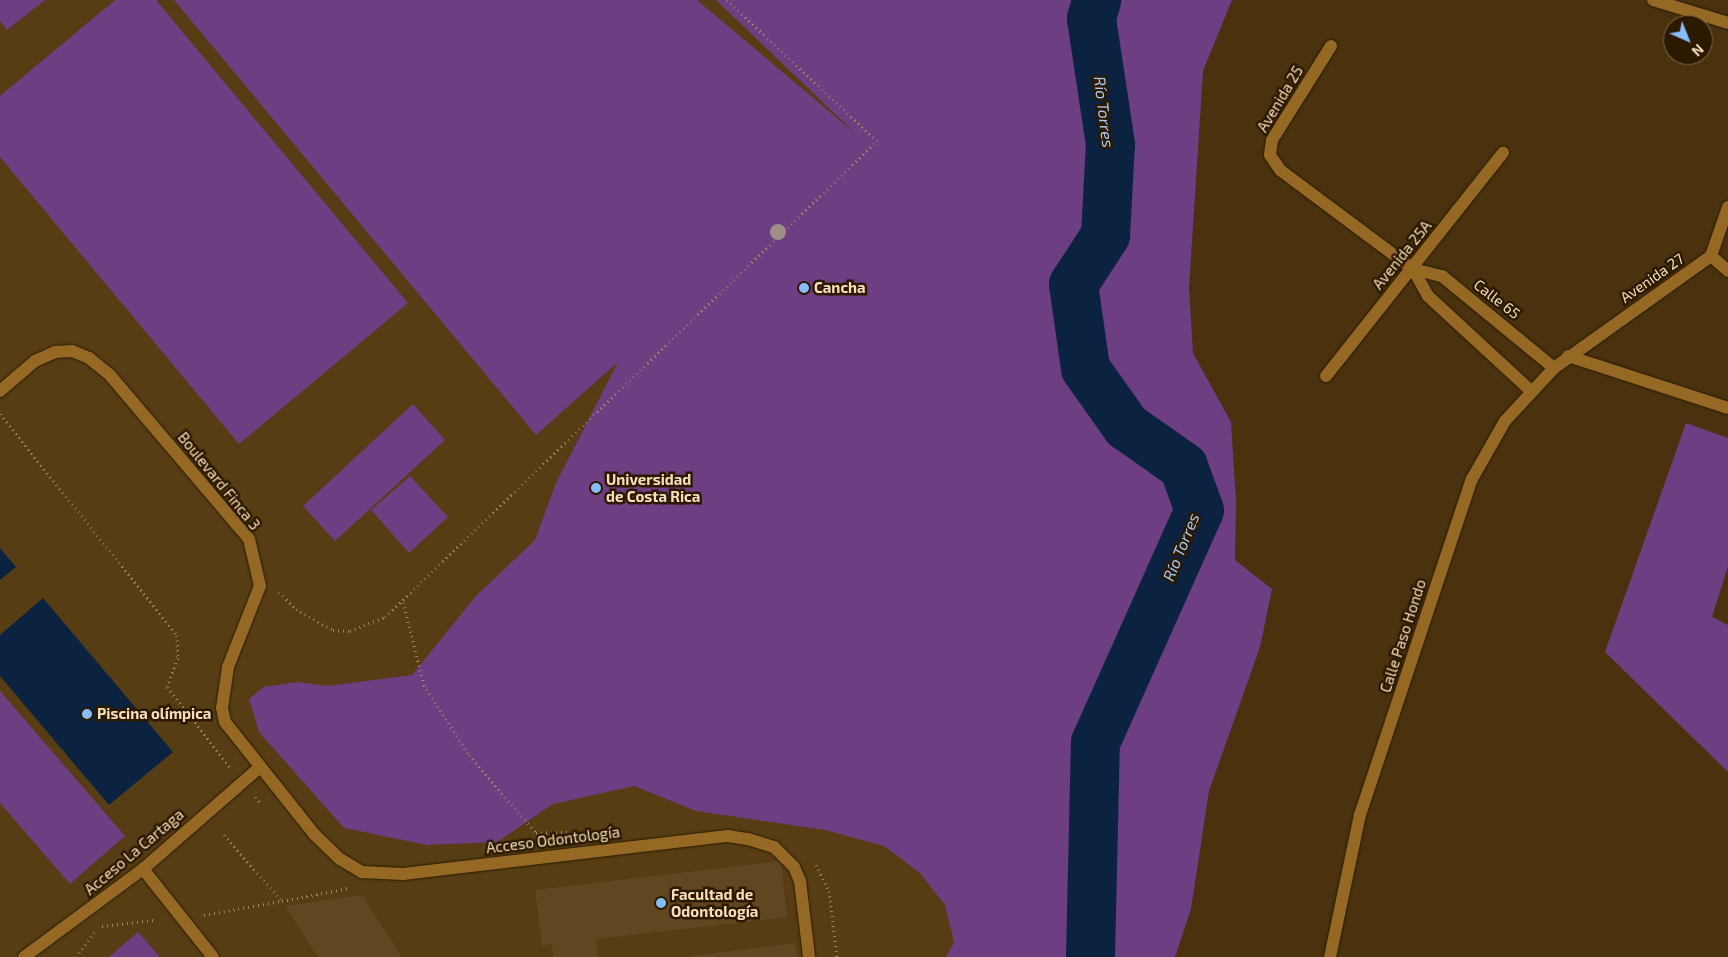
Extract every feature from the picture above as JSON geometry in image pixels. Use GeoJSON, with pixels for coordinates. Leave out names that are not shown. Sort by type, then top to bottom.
{"type":"FeatureCollection","features":[{"type":"Feature","properties":{"kind":"street"},"geometry":{"type":"LineString","coordinates":[[1653,0],[1728,23]]}},
{"type":"Feature","properties":{"kind":"street","name":"Avenida 25"},"geometry":{"type":"LineString","coordinates":[[1280,170],[1270,155],[1272,140],[1331,46]]}},
{"type":"Feature","properties":{"kind":"street","name":"Avenida 25A"},"geometry":{"type":"LineString","coordinates":[[1326,376],[1413,269],[1503,153]]}},
{"type":"Feature","properties":{"kind":"street","name":"Calle 65"},"geometry":{"type":"LineString","coordinates":[[1280,170],[1413,269],[1442,276],[1554,368]]}},
{"type":"Feature","properties":{"kind":"street"},"geometry":{"type":"LineString","coordinates":[[1728,207],[1711,256],[1728,271]]}},
{"type":"Feature","properties":{"kind":"street","name":"Avenida 27"},"geometry":{"type":"LineString","coordinates":[[1568,356],[1711,256]]}},
{"type":"Feature","properties":{"kind":"street","name":"Calle 65"},"geometry":{"type":"LineString","coordinates":[[1413,269],[1428,296],[1531,391]]}},
{"type":"Feature","properties":{"kind":"street","name":"Boulevard Finca 3"},"geometry":{"type":"LineString","coordinates":[[0,390],[35,362],[55,352],[72,351],[89,358],[109,374],[249,539],[260,586],[228,667],[222,708],[225,722],[260,767]]}},
{"type":"Feature","properties":{"kind":"street"},"geometry":{"type":"LineString","coordinates":[[1568,356],[1728,408]]}},
{"type":"Feature","properties":{"kind":"street","name":"Calle Paso Hondo"},"geometry":{"type":"LineString","coordinates":[[1330,957],[1360,816],[1472,479],[1505,421],[1531,391],[1568,356]]}},
{"type":"Feature","properties":{"kind":"street","name":"Acceso La Cartaga"},"geometry":{"type":"LineString","coordinates":[[24,957],[142,869],[260,767]]}},
{"type":"Feature","properties":{"kind":"street","name":"Acceso Odontología"},"geometry":{"type":"LineString","coordinates":[[260,767],[315,835],[340,859],[362,872],[403,874],[728,836],[748,839],[774,847],[794,867],[800,881],[809,957]]}},
{"type":"Feature","properties":{"kind":"street"},"geometry":{"type":"LineString","coordinates":[[142,869],[213,957]]}},
{"type":"Feature","properties":{"kind":"path"},"geometry":{"type":"LineString","coordinates":[[256,569],[296,609],[333,630],[350,632],[369,625],[402,602],[877,141],[727,0]]}},
{"type":"Feature","properties":{"kind":"path"},"geometry":{"type":"LineString","coordinates":[[0,414],[177,635],[178,658],[167,687],[198,730],[243,781],[260,804]]}},
{"type":"Feature","properties":{"kind":"path"},"geometry":{"type":"LineString","coordinates":[[402,602],[424,685],[469,755],[536,833],[586,831]]}},
{"type":"Feature","properties":{"kind":"path"},"geometry":{"type":"LineString","coordinates":[[224,835],[282,901]]}},
{"type":"Feature","properties":{"kind":"path"},"geometry":{"type":"LineString","coordinates":[[813,861],[830,891],[837,957]]}},
{"type":"Feature","properties":{"kind":"path"},"geometry":{"type":"LineString","coordinates":[[198,916],[348,890],[362,872]]}},
{"type":"Feature","properties":{"kind":"path"},"geometry":{"type":"LineString","coordinates":[[76,957],[99,926],[154,920]]}},
{"type":"Feature","properties":{"kind":"shaded area","name":"Universidad de Costa Rica"},"geometry":{"type":"Polygon","coordinates":[[[0,0],[1096,0],[1090,957],[0,957],[0,0]]]}},
{"type":"Feature","properties":{"kind":"shaded area"},"geometry":{"type":"Polygon","coordinates":[[[0,0],[45,0],[7,30],[0,21],[0,0]]]}},
{"type":"Feature","properties":{"kind":"shaded area"},"geometry":{"type":"Polygon","coordinates":[[[115,0],[156,0],[408,303],[239,444],[0,157],[0,96],[115,0]]]}},
{"type":"Feature","properties":{"kind":"shaded area"},"geometry":{"type":"Polygon","coordinates":[[[174,0],[697,0],[857,135],[716,0],[1232,0],[1203,71],[1189,288],[1193,353],[1231,422],[1236,501],[1235,560],[1272,589],[1260,647],[1209,791],[1191,909],[1175,957],[946,957],[954,942],[945,905],[920,873],[884,846],[825,830],[696,811],[634,786],[553,804],[497,842],[427,845],[344,828],[259,732],[249,699],[264,687],[298,682],[328,686],[412,675],[476,596],[535,540],[556,483],[618,362],[536,435],[174,0]]]}},
{"type":"Feature","properties":{"kind":"shaded area"},"geometry":{"type":"Polygon","coordinates":[[[413,404],[445,440],[335,541],[303,506],[413,404]]]}},
{"type":"Feature","properties":{"kind":"shaded area"},"geometry":{"type":"Polygon","coordinates":[[[1686,423],[1728,438],[1728,566],[1712,617],[1728,625],[1728,772],[1605,652],[1686,423]]]}},
{"type":"Feature","properties":{"kind":"shaded area"},"geometry":{"type":"Polygon","coordinates":[[[410,476],[448,517],[409,553],[371,510],[410,476]]]}},
{"type":"Feature","properties":{"kind":"shaded area"},"geometry":{"type":"Polygon","coordinates":[[[0,691],[125,836],[70,884],[0,803],[0,691]]]}},
{"type":"Feature","properties":{"kind":"shaded area"},"geometry":{"type":"Polygon","coordinates":[[[138,932],[160,957],[109,957],[138,932]]]}},
{"type":"Feature","properties":{"kind":"water"},"geometry":{"type":"Polygon","coordinates":[[[0,548],[16,567],[0,580],[0,548]]]}},
{"type":"Feature","properties":{"kind":"water","name":"Piscina olímpica"},"geometry":{"type":"Polygon","coordinates":[[[43,598],[173,752],[109,805],[0,676],[0,635],[43,598]]]}},
{"type":"Feature","properties":{"kind":"building","name":"Facultad de Odontología"},"geometry":{"type":"Polygon","coordinates":[[[781,861],[787,917],[596,939],[598,957],[553,957],[552,944],[542,946],[535,890],[781,861]]]}},
{"type":"Feature","properties":{"kind":"building"},"geometry":{"type":"Polygon","coordinates":[[[362,895],[402,957],[318,957],[285,906],[362,895]]]}},
{"type":"Feature","properties":{"kind":"building","name":"Facultad de Odontología"},"geometry":{"type":"Polygon","coordinates":[[[795,943],[797,957],[691,957],[691,956],[795,943]]]}},
{"type":"Feature","properties":{"kind":"waterway","name":"Río Torres"},"geometry":{"type":"LineString","coordinates":[[1090,957],[1095,742],[1199,510],[1183,466],[1126,426],[1085,368],[1073,284],[1105,235],[1110,144],[1091,18],[1096,0]]}},
{"type":"Feature","properties":{"kind":"place","name":"Cancha"},"geometry":{"type":"Point","coordinates":[804,288]}},
{"type":"Feature","properties":{"kind":"place","name":"Universidad de Costa Rica"},"geometry":{"type":"Point","coordinates":[596,488]}},
{"type":"Feature","properties":{"kind":"place","name":"Piscina olímpica"},"geometry":{"type":"Point","coordinates":[87,714]}},
{"type":"Feature","properties":{"kind":"place","name":"Facultad de Odontología"},"geometry":{"type":"Point","coordinates":[661,903]}}]}
